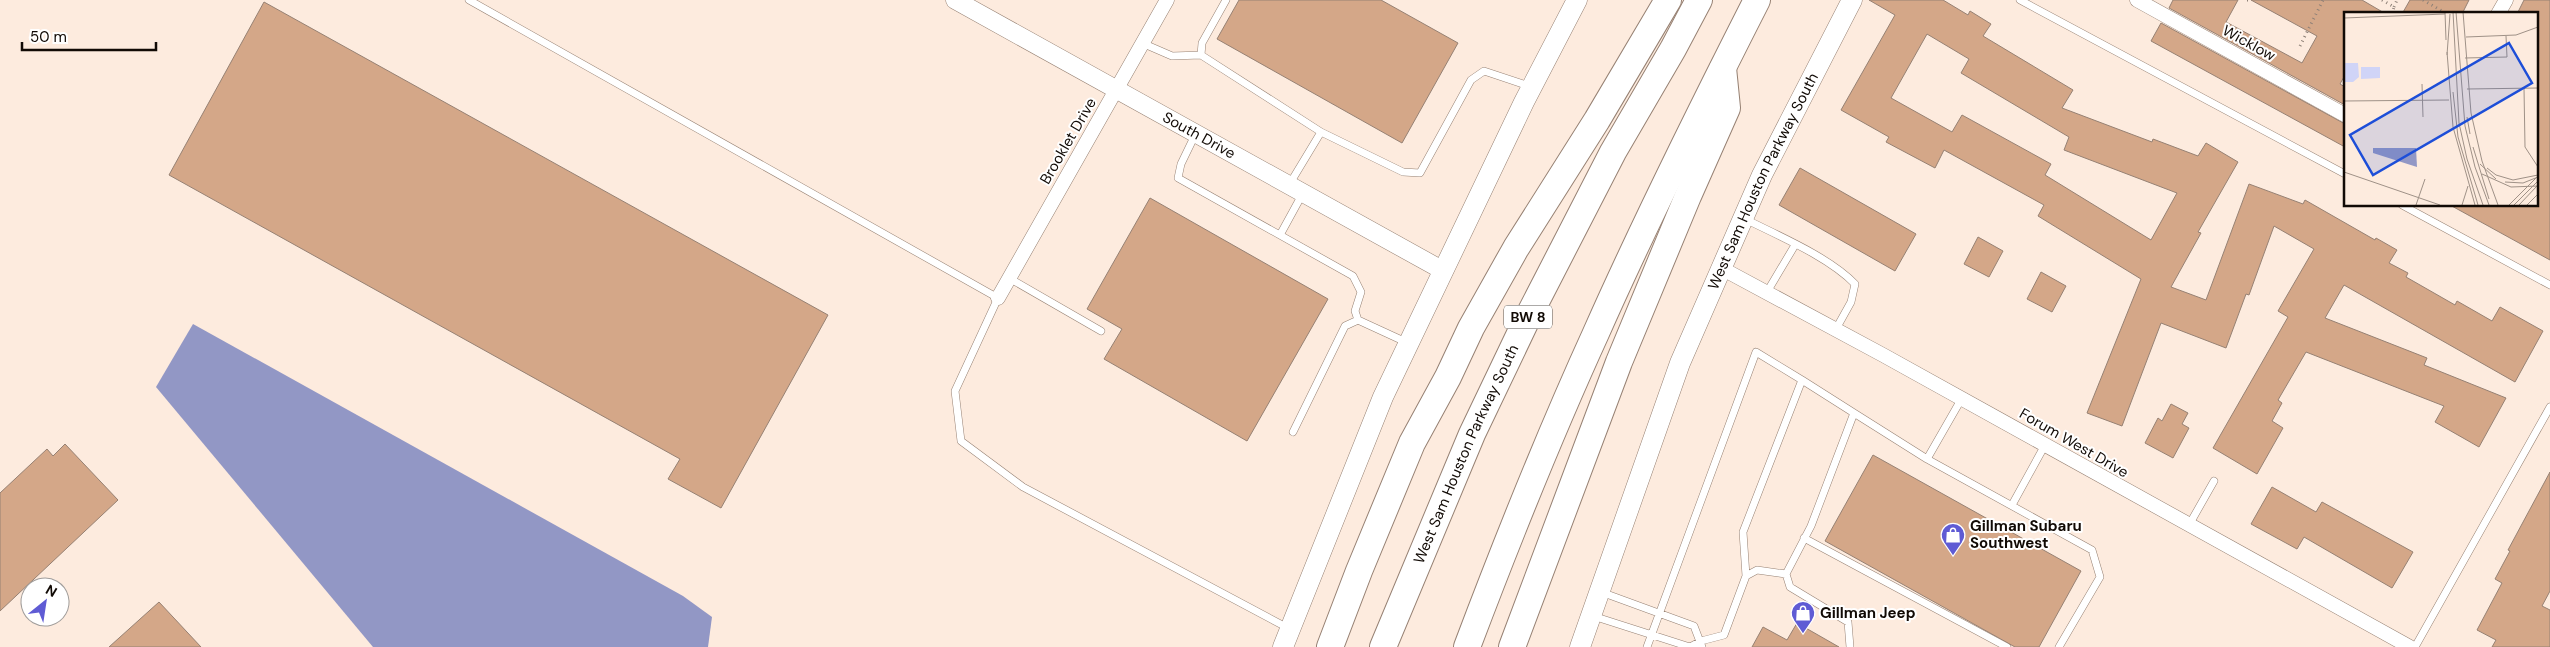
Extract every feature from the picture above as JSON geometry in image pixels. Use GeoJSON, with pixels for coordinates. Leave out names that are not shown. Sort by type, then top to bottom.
{"type":"FeatureCollection","features":[{"type":"Feature","properties":{"kind":"highway"},"geometry":{"type":"LineString","coordinates":[[1330,647],[1358,570],[1412,443],[1448,377],[1470,328],[1516,248],[1597,120],[1668,0]]}},
{"type":"Feature","properties":{"kind":"highway","name":"West Sam Houston Parkway South"},"geometry":{"type":"LineString","coordinates":[[1383,647],[1472,434],[1526,321],[1613,152],[1673,49],[1699,0]]}},
{"type":"Feature","properties":{"kind":"highway"},"geometry":{"type":"LineString","coordinates":[[1467,647],[1506,544],[1595,333],[1678,156],[1757,0]]}},
{"type":"Feature","properties":{"kind":"highway"},"geometry":{"type":"LineString","coordinates":[[1512,647],[1619,362],[1694,180],[1727,108],[1723,67]]}},
{"type":"Feature","properties":{"kind":"main road"},"geometry":{"type":"LineString","coordinates":[[1286,638],[1383,397],[1442,270],[1577,0]]}},
{"type":"Feature","properties":{"kind":"main road","name":"West Sam Houston Parkway South"},"geometry":{"type":"LineString","coordinates":[[1580,647],[1598,591],[1680,363],[1762,176],[1852,0]]}},
{"type":"Feature","properties":{"kind":"street","name":"South Drive"},"geometry":{"type":"LineString","coordinates":[[955,0],[1117,88],[1442,270]]}},
{"type":"Feature","properties":{"kind":"street","name":"Brooklet Drive"},"geometry":{"type":"LineString","coordinates":[[998,298],[1167,0]]}},
{"type":"Feature","properties":{"kind":"street","name":"Wicklow"},"geometry":{"type":"LineString","coordinates":[[2137,0],[2344,114]]}},
{"type":"Feature","properties":{"kind":"street"},"geometry":{"type":"LineString","coordinates":[[2499,12],[2506,0]]}},
{"type":"Feature","properties":{"kind":"street","name":"Forum West Drive"},"geometry":{"type":"LineString","coordinates":[[1721,268],[1962,398],[2410,647]]}},
{"type":"Feature","properties":{"kind":"lane"},"geometry":{"type":"LineString","coordinates":[[468,0],[998,298],[955,391],[962,441],[1023,487],[1286,638]]}},
{"type":"Feature","properties":{"kind":"lane"},"geometry":{"type":"LineString","coordinates":[[1201,55],[1202,43],[1226,0]]}},
{"type":"Feature","properties":{"kind":"lane"},"geometry":{"type":"LineString","coordinates":[[2020,0],[2344,173]]}},
{"type":"Feature","properties":{"kind":"lane"},"geometry":{"type":"LineString","coordinates":[[1142,43],[1172,56],[1201,55],[1321,132],[1403,172],[1420,173],[1471,80],[1484,71],[1532,87]]}},
{"type":"Feature","properties":{"kind":"lane"},"geometry":{"type":"LineString","coordinates":[[1280,235],[1296,189],[1321,132]]}},
{"type":"Feature","properties":{"kind":"lane"},"geometry":{"type":"LineString","coordinates":[[1197,133],[1181,164],[1178,178],[1353,276],[1361,292],[1355,311],[1358,320],[1408,344]]}},
{"type":"Feature","properties":{"kind":"lane"},"geometry":{"type":"LineString","coordinates":[[2404,206],[2550,285]]}},
{"type":"Feature","properties":{"kind":"lane"},"geometry":{"type":"LineString","coordinates":[[1743,218],[1795,245],[1847,276],[1855,284],[1851,302],[1836,329]]}},
{"type":"Feature","properties":{"kind":"lane"},"geometry":{"type":"LineString","coordinates":[[1767,292],[1795,245]]}},
{"type":"Feature","properties":{"kind":"lane"},"geometry":{"type":"LineString","coordinates":[[1009,278],[1101,331]]}},
{"type":"Feature","properties":{"kind":"lane"},"geometry":{"type":"LineString","coordinates":[[1293,432],[1345,326],[1358,320]]}},
{"type":"Feature","properties":{"kind":"lane"},"geometry":{"type":"LineString","coordinates":[[1647,647],[1756,352],[1927,459],[2092,550],[2100,576],[2059,647]]}},
{"type":"Feature","properties":{"kind":"lane"},"geometry":{"type":"LineString","coordinates":[[1590,615],[1690,647],[1724,635],[1746,576],[1743,532],[1802,380]]}},
{"type":"Feature","properties":{"kind":"lane"},"geometry":{"type":"LineString","coordinates":[[1927,459],[1962,398]]}},
{"type":"Feature","properties":{"kind":"lane"},"geometry":{"type":"LineString","coordinates":[[2415,647],[2550,406]]}},
{"type":"Feature","properties":{"kind":"lane"},"geometry":{"type":"LineString","coordinates":[[1850,647],[1848,622],[1790,587],[1786,574],[1804,538],[1854,413]]}},
{"type":"Feature","properties":{"kind":"lane"},"geometry":{"type":"LineString","coordinates":[[2012,505],[2045,445]]}},
{"type":"Feature","properties":{"kind":"lane"},"geometry":{"type":"LineString","coordinates":[[2188,525],[2214,481]]}},
{"type":"Feature","properties":{"kind":"lane"},"geometry":{"type":"LineString","coordinates":[[1804,538],[2007,647]]}},
{"type":"Feature","properties":{"kind":"lane"},"geometry":{"type":"LineString","coordinates":[[1746,576],[1757,570],[1786,574]]}},
{"type":"Feature","properties":{"kind":"lane"},"geometry":{"type":"LineString","coordinates":[[1598,591],[1694,626],[1702,644]]}},
{"type":"Feature","properties":{"kind":"path"},"geometry":{"type":"LineString","coordinates":[[2300,46],[2323,0]]}},
{"type":"Feature","properties":{"kind":"path"},"geometry":{"type":"LineString","coordinates":[[2382,0],[2394,7]]}},
{"type":"Feature","properties":{"kind":"path"},"geometry":{"type":"LineString","coordinates":[[2393,12],[2397,0]]}},
{"type":"Feature","properties":{"kind":"path"},"geometry":{"type":"LineString","coordinates":[[2423,0],[2444,12]]}},
{"type":"Feature","properties":{"kind":"water"},"geometry":{"type":"Polygon","coordinates":[[[193,324],[683,596],[712,617],[708,647],[373,647],[156,387],[193,324]]]}},
{"type":"Feature","properties":{"kind":"building"},"geometry":{"type":"Polygon","coordinates":[[[1239,0],[1381,0],[1458,43],[1402,143],[1217,39],[1239,0]]]}},
{"type":"Feature","properties":{"kind":"building"},"geometry":{"type":"Polygon","coordinates":[[[1869,0],[1943,0],[1968,15],[1970,11],[1991,24],[1983,36],[2073,90],[2062,108],[2152,142],[2153,139],[2198,156],[2206,143],[2238,162],[2198,232],[2201,233],[2171,287],[2206,300],[2249,184],[2303,204],[2305,200],[2375,240],[2376,238],[2397,250],[2389,263],[2408,273],[2406,277],[2455,305],[2457,301],[2492,321],[2500,307],[2543,331],[2515,382],[2344,285],[2325,318],[2427,358],[2424,365],[2506,398],[2479,447],[2435,422],[2444,406],[2306,352],[2278,400],[2282,403],[2272,421],[2283,428],[2257,474],[2213,448],[2288,317],[2278,311],[2314,249],[2274,226],[2249,295],[2246,294],[2226,348],[2161,323],[2122,426],[2087,413],[2141,279],[2038,216],[2044,205],[1944,150],[1935,168],[1886,142],[1889,137],[1841,110],[1895,15],[1869,0]],[[1927,34],[1891,98],[1952,132],[1962,115],[2051,164],[2045,175],[2151,240],[2177,193],[2064,150],[2069,137],[1961,73],[1969,59],[1927,34]]]}},
{"type":"Feature","properties":{"kind":"building"},"geometry":{"type":"Polygon","coordinates":[[[2173,0],[2238,0],[2226,22],[2302,63],[2317,36],[2251,0],[2362,0],[2383,12],[2344,12],[2344,77],[2340,84],[2344,86],[2344,104],[2169,8],[2173,0]]]}},
{"type":"Feature","properties":{"kind":"building"},"geometry":{"type":"Polygon","coordinates":[[[2410,0],[2469,0],[2463,12],[2403,12],[2410,0]]]}},
{"type":"Feature","properties":{"kind":"building"},"geometry":{"type":"Polygon","coordinates":[[[2524,0],[2550,0],[2550,260],[2452,206],[2538,206],[2538,12],[2518,12],[2524,0]]]}},
{"type":"Feature","properties":{"kind":"building"},"geometry":{"type":"Polygon","coordinates":[[[264,2],[828,315],[721,508],[668,479],[680,459],[169,175],[264,2]]]}},
{"type":"Feature","properties":{"kind":"building"},"geometry":{"type":"Polygon","coordinates":[[[2161,23],[2344,123],[2344,146],[2151,41],[2161,23]]]}},
{"type":"Feature","properties":{"kind":"building"},"geometry":{"type":"Polygon","coordinates":[[[1800,168],[1916,234],[1895,271],[1779,205],[1800,168]]]}},
{"type":"Feature","properties":{"kind":"building"},"geometry":{"type":"Polygon","coordinates":[[[1150,198],[1328,299],[1247,441],[1104,359],[1122,329],[1087,309],[1150,198]]]}},
{"type":"Feature","properties":{"kind":"building"},"geometry":{"type":"Polygon","coordinates":[[[1978,237],[2003,251],[1989,277],[1964,264],[1978,237]]]}},
{"type":"Feature","properties":{"kind":"building"},"geometry":{"type":"Polygon","coordinates":[[[2041,272],[2066,286],[2052,312],[2027,299],[2041,272]]]}},
{"type":"Feature","properties":{"kind":"building"},"geometry":{"type":"Polygon","coordinates":[[[2171,404],[2188,413],[2182,424],[2189,428],[2173,458],[2145,443],[2158,418],[2162,421],[2171,404]]]}},
{"type":"Feature","properties":{"kind":"building"},"geometry":{"type":"Polygon","coordinates":[[[65,444],[118,500],[36,577],[20,577],[20,592],[0,611],[0,493],[47,449],[53,456],[65,444]]]}},
{"type":"Feature","properties":{"kind":"building","name":"Gillman Subaru Southwest"},"geometry":{"type":"Polygon","coordinates":[[[1873,455],[2081,571],[2039,647],[2015,647],[1825,541],[1873,455]]]}},
{"type":"Feature","properties":{"kind":"building"},"geometry":{"type":"Polygon","coordinates":[[[2550,472],[2550,591],[2542,606],[2550,610],[2550,647],[2492,647],[2496,640],[2477,630],[2502,583],[2495,579],[2510,551],[2508,550],[2550,472]]]}},
{"type":"Feature","properties":{"kind":"building"},"geometry":{"type":"Polygon","coordinates":[[[2272,487],[2316,512],[2322,502],[2413,552],[2392,588],[2304,537],[2297,549],[2251,524],[2272,487]]]}},
{"type":"Feature","properties":{"kind":"building"},"geometry":{"type":"Polygon","coordinates":[[[159,602],[201,647],[109,647],[159,602]]]}},
{"type":"Feature","properties":{"kind":"building","name":"Gillman Jeep"},"geometry":{"type":"Polygon","coordinates":[[[1797,623],[1839,647],[1752,647],[1763,627],[1787,640],[1797,623]]]}},
{"type":"Feature","properties":{"kind":"place","name":"Gillman Subaru Southwest"},"geometry":{"type":"Point","coordinates":[1953,556]}},
{"type":"Feature","properties":{"kind":"place","name":"Gillman Jeep"},"geometry":{"type":"Point","coordinates":[1803,634]}}]}
